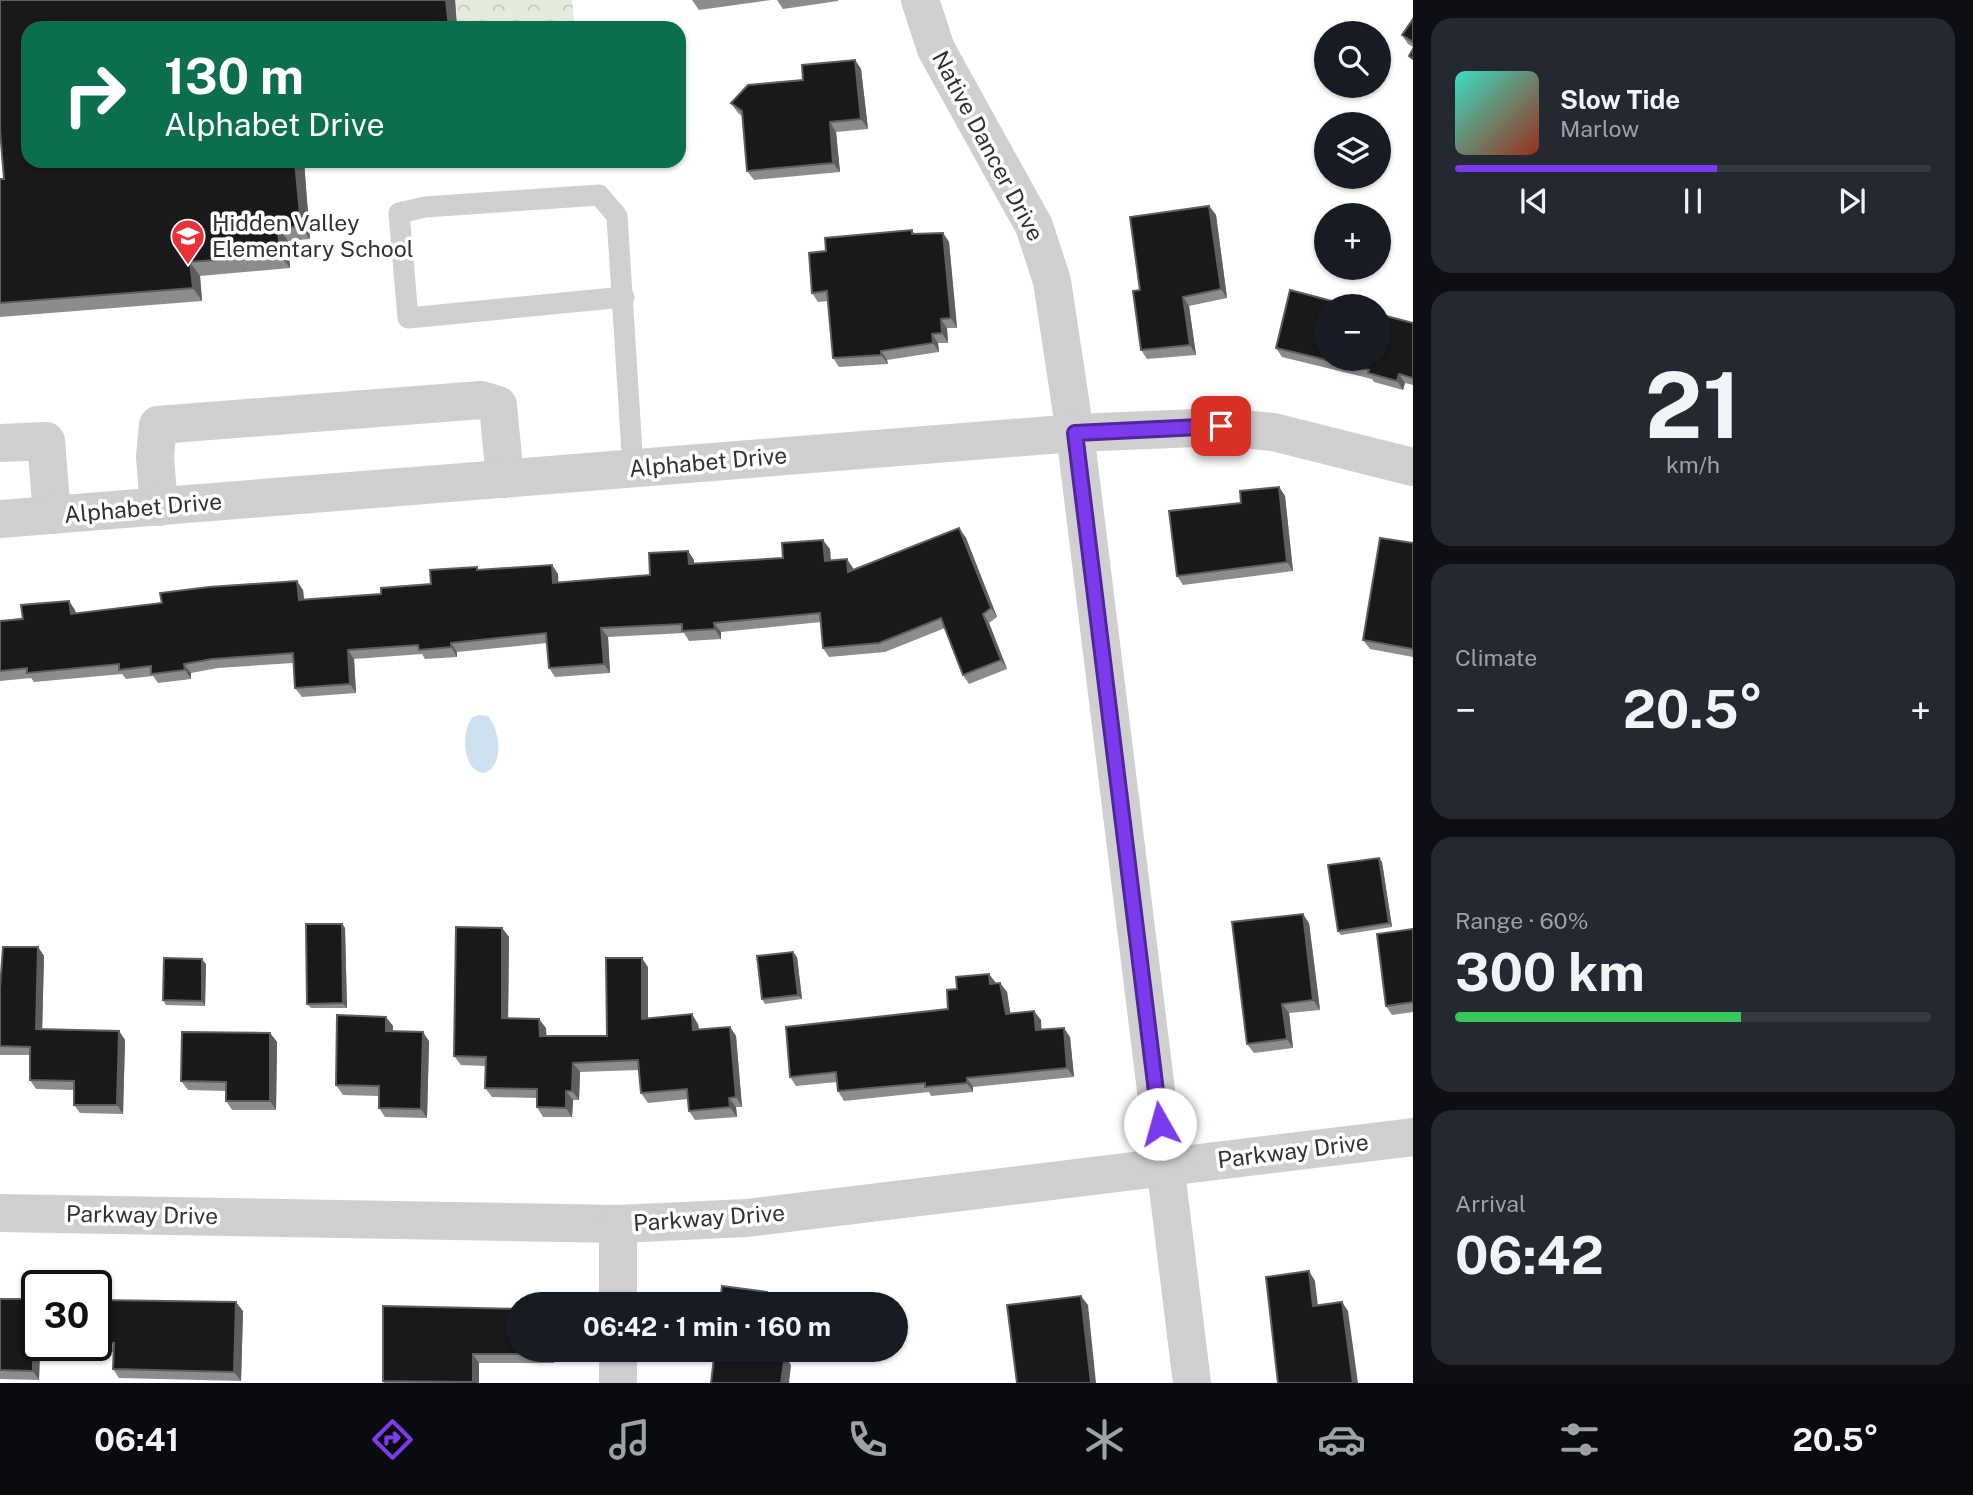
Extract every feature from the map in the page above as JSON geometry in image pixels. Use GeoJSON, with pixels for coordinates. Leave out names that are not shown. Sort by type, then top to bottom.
{"type":"FeatureCollection","features":[{"type":"Feature","properties":{"kind":"street","name":"Native Dancer Drive"},"geometry":{"type":"LineString","coordinates":[[920,0],[936,48],[1034,226],[1052,281],[1075,433],[1192,1383]]}},
{"type":"Feature","properties":{"kind":"street"},"geometry":{"type":"LineString","coordinates":[[159,507],[155,457],[158,425],[481,400],[498,405],[505,479]]}},
{"type":"Feature","properties":{"kind":"street","name":"Alphabet Drive"},"geometry":{"type":"LineString","coordinates":[[0,519],[1075,433],[1221,426],[1273,432],[1413,467]]}},
{"type":"Feature","properties":{"kind":"street"},"geometry":{"type":"LineString","coordinates":[[0,443],[46,440],[52,515]]}},
{"type":"Feature","properties":{"kind":"street","name":"Parkway Drive"},"geometry":{"type":"LineString","coordinates":[[0,1213],[618,1224],[747,1218],[1413,1137]]}},
{"type":"Feature","properties":{"kind":"street"},"geometry":{"type":"LineString","coordinates":[[618,1224],[618,1292]]}},
{"type":"Feature","properties":{"kind":"street"},"geometry":{"type":"LineString","coordinates":[[618,1362],[618,1383]]}},
{"type":"Feature","properties":{"kind":"lane"},"geometry":{"type":"LineString","coordinates":[[624,298],[408,318],[399,213],[425,207],[599,195],[617,216],[624,298],[633,468]]}},
{"type":"Feature","properties":{"kind":"green space"},"geometry":{"type":"Polygon","coordinates":[[[453,0],[572,0],[574,21],[454,21],[453,0]]]}},
{"type":"Feature","properties":{"kind":"water"},"geometry":{"type":"Polygon","coordinates":[[[488,716],[498,738],[498,756],[491,769],[484,773],[476,771],[471,765],[465,749],[469,723],[473,717],[488,716]]]}},
{"type":"Feature","properties":{"kind":"building"},"geometry":{"type":"Polygon","coordinates":[[[0,0],[446,0],[448,21],[21,21],[21,168],[296,168],[301,226],[278,228],[280,255],[190,262],[193,288],[0,303],[0,179],[4,179],[0,130],[0,0]]]}},
{"type":"Feature","properties":{"kind":"building"},"geometry":{"type":"Polygon","coordinates":[[[1413,19],[1413,42],[1402,35],[1413,19]]]}},
{"type":"Feature","properties":{"kind":"building"},"geometry":{"type":"Polygon","coordinates":[[[855,60],[861,119],[830,122],[833,163],[747,171],[742,111],[731,103],[748,85],[803,80],[802,65],[855,60]]]}},
{"type":"Feature","properties":{"kind":"building"},"geometry":{"type":"Polygon","coordinates":[[[1209,206],[1221,289],[1183,297],[1190,345],[1141,350],[1133,291],[1140,290],[1130,217],[1209,206]]]}},
{"type":"Feature","properties":{"kind":"building"},"geometry":{"type":"Polygon","coordinates":[[[912,230],[912,234],[943,233],[951,318],[941,319],[942,333],[932,334],[933,343],[881,351],[881,355],[833,358],[827,291],[812,293],[809,253],[826,251],[825,238],[912,230]]]}},
{"type":"Feature","properties":{"kind":"building"},"geometry":{"type":"Polygon","coordinates":[[[1290,290],[1314,296],[1314,357],[1276,348],[1290,290]]]}},
{"type":"Feature","properties":{"kind":"building"},"geometry":{"type":"Polygon","coordinates":[[[1391,317],[1413,323],[1413,378],[1399,374],[1397,381],[1368,373],[1391,371],[1391,317]]]}},
{"type":"Feature","properties":{"kind":"building"},"geometry":{"type":"Polygon","coordinates":[[[1279,487],[1287,562],[1177,576],[1169,511],[1241,503],[1240,491],[1279,487]]]}},
{"type":"Feature","properties":{"kind":"building"},"geometry":{"type":"Polygon","coordinates":[[[959,528],[991,608],[983,614],[1001,660],[963,675],[941,618],[879,643],[823,648],[820,613],[714,623],[715,629],[682,631],[682,624],[601,628],[604,664],[549,668],[546,633],[451,643],[451,647],[419,650],[418,645],[348,650],[350,684],[295,688],[293,653],[212,659],[184,664],[185,670],[151,674],[151,666],[119,670],[119,664],[27,673],[27,668],[0,671],[0,621],[23,619],[21,605],[69,601],[71,614],[162,603],[160,593],[297,581],[299,600],[381,594],[381,588],[431,584],[430,570],[477,567],[477,570],[552,565],[553,583],[650,575],[649,553],[688,551],[689,564],[783,558],[782,543],[823,540],[825,561],[847,559],[848,572],[959,528]]]}},
{"type":"Feature","properties":{"kind":"building"},"geometry":{"type":"Polygon","coordinates":[[[1380,538],[1413,543],[1413,649],[1363,640],[1380,538]]]}},
{"type":"Feature","properties":{"kind":"building"},"geometry":{"type":"Polygon","coordinates":[[[1379,858],[1389,923],[1338,931],[1328,865],[1379,858]]]}},
{"type":"Feature","properties":{"kind":"building"},"geometry":{"type":"Polygon","coordinates":[[[1303,914],[1313,1000],[1282,1004],[1287,1039],[1247,1044],[1232,922],[1303,914]]]}},
{"type":"Feature","properties":{"kind":"building"},"geometry":{"type":"Polygon","coordinates":[[[306,924],[342,924],[343,1003],[307,1004],[306,924]]]}},
{"type":"Feature","properties":{"kind":"building"},"geometry":{"type":"Polygon","coordinates":[[[456,927],[502,928],[502,1018],[539,1019],[540,1036],[607,1036],[606,958],[642,958],[642,1019],[692,1014],[693,1030],[730,1027],[736,1097],[729,1098],[730,1107],[689,1111],[687,1089],[641,1093],[638,1060],[573,1063],[572,1091],[566,1091],[566,1108],[537,1107],[537,1089],[485,1088],[486,1057],[454,1056],[456,927]]]}},
{"type":"Feature","properties":{"kind":"building"},"geometry":{"type":"Polygon","coordinates":[[[1413,929],[1413,1002],[1386,1006],[1377,934],[1413,929]]]}},
{"type":"Feature","properties":{"kind":"building"},"geometry":{"type":"Polygon","coordinates":[[[3,947],[38,947],[36,1029],[119,1031],[117,1105],[74,1105],[74,1081],[30,1080],[30,1047],[0,1046],[3,947]]]}},
{"type":"Feature","properties":{"kind":"building"},"geometry":{"type":"Polygon","coordinates":[[[793,952],[798,995],[762,999],[757,956],[793,952]]]}},
{"type":"Feature","properties":{"kind":"building"},"geometry":{"type":"Polygon","coordinates":[[[164,958],[202,959],[202,1001],[163,1000],[164,958]]]}},
{"type":"Feature","properties":{"kind":"building"},"geometry":{"type":"Polygon","coordinates":[[[989,974],[990,984],[1000,983],[1006,1014],[1034,1011],[1036,1030],[1064,1028],[1067,1068],[967,1078],[967,1083],[925,1087],[925,1083],[838,1091],[836,1072],[790,1077],[786,1027],[948,1009],[947,990],[957,989],[956,977],[989,974]]]}},
{"type":"Feature","properties":{"kind":"building"},"geometry":{"type":"Polygon","coordinates":[[[337,1015],[386,1017],[386,1031],[423,1032],[421,1109],[379,1108],[379,1086],[336,1085],[337,1015]]]}},
{"type":"Feature","properties":{"kind":"building"},"geometry":{"type":"Polygon","coordinates":[[[182,1032],[270,1033],[270,1101],[226,1101],[226,1082],[181,1081],[182,1032]]]}},
{"type":"Feature","properties":{"kind":"building"},"geometry":{"type":"Polygon","coordinates":[[[1309,1271],[1313,1306],[1342,1302],[1353,1383],[1278,1383],[1266,1277],[1309,1271]]]}},
{"type":"Feature","properties":{"kind":"building"},"geometry":{"type":"Polygon","coordinates":[[[722,1286],[767,1292],[721,1292],[722,1286]]]}},
{"type":"Feature","properties":{"kind":"building"},"geometry":{"type":"Polygon","coordinates":[[[1081,1296],[1091,1383],[1017,1383],[1007,1305],[1081,1296]]]}},
{"type":"Feature","properties":{"kind":"building"},"geometry":{"type":"Polygon","coordinates":[[[0,1299],[21,1299],[21,1361],[33,1361],[33,1371],[0,1370],[0,1299]]]}},
{"type":"Feature","properties":{"kind":"building"},"geometry":{"type":"Polygon","coordinates":[[[112,1300],[236,1302],[234,1372],[113,1369],[112,1300]]]}},
{"type":"Feature","properties":{"kind":"building"},"geometry":{"type":"Polygon","coordinates":[[[383,1306],[506,1309],[506,1354],[473,1354],[473,1382],[383,1381],[383,1306]]]}},
{"type":"Feature","properties":{"kind":"building"},"geometry":{"type":"Polygon","coordinates":[[[713,1362],[784,1362],[781,1383],[711,1383],[713,1362]]]}},
{"type":"Feature","properties":{"kind":"place","name":"Hidden Valley Elementary School"},"geometry":{"type":"Point","coordinates":[188,266]}},
{"type":"Feature","properties":{"kind":"route"},"geometry":{"type":"LineString","coordinates":[[1160,1124],[1075,433],[1123,433],[1221,426]]}}]}
